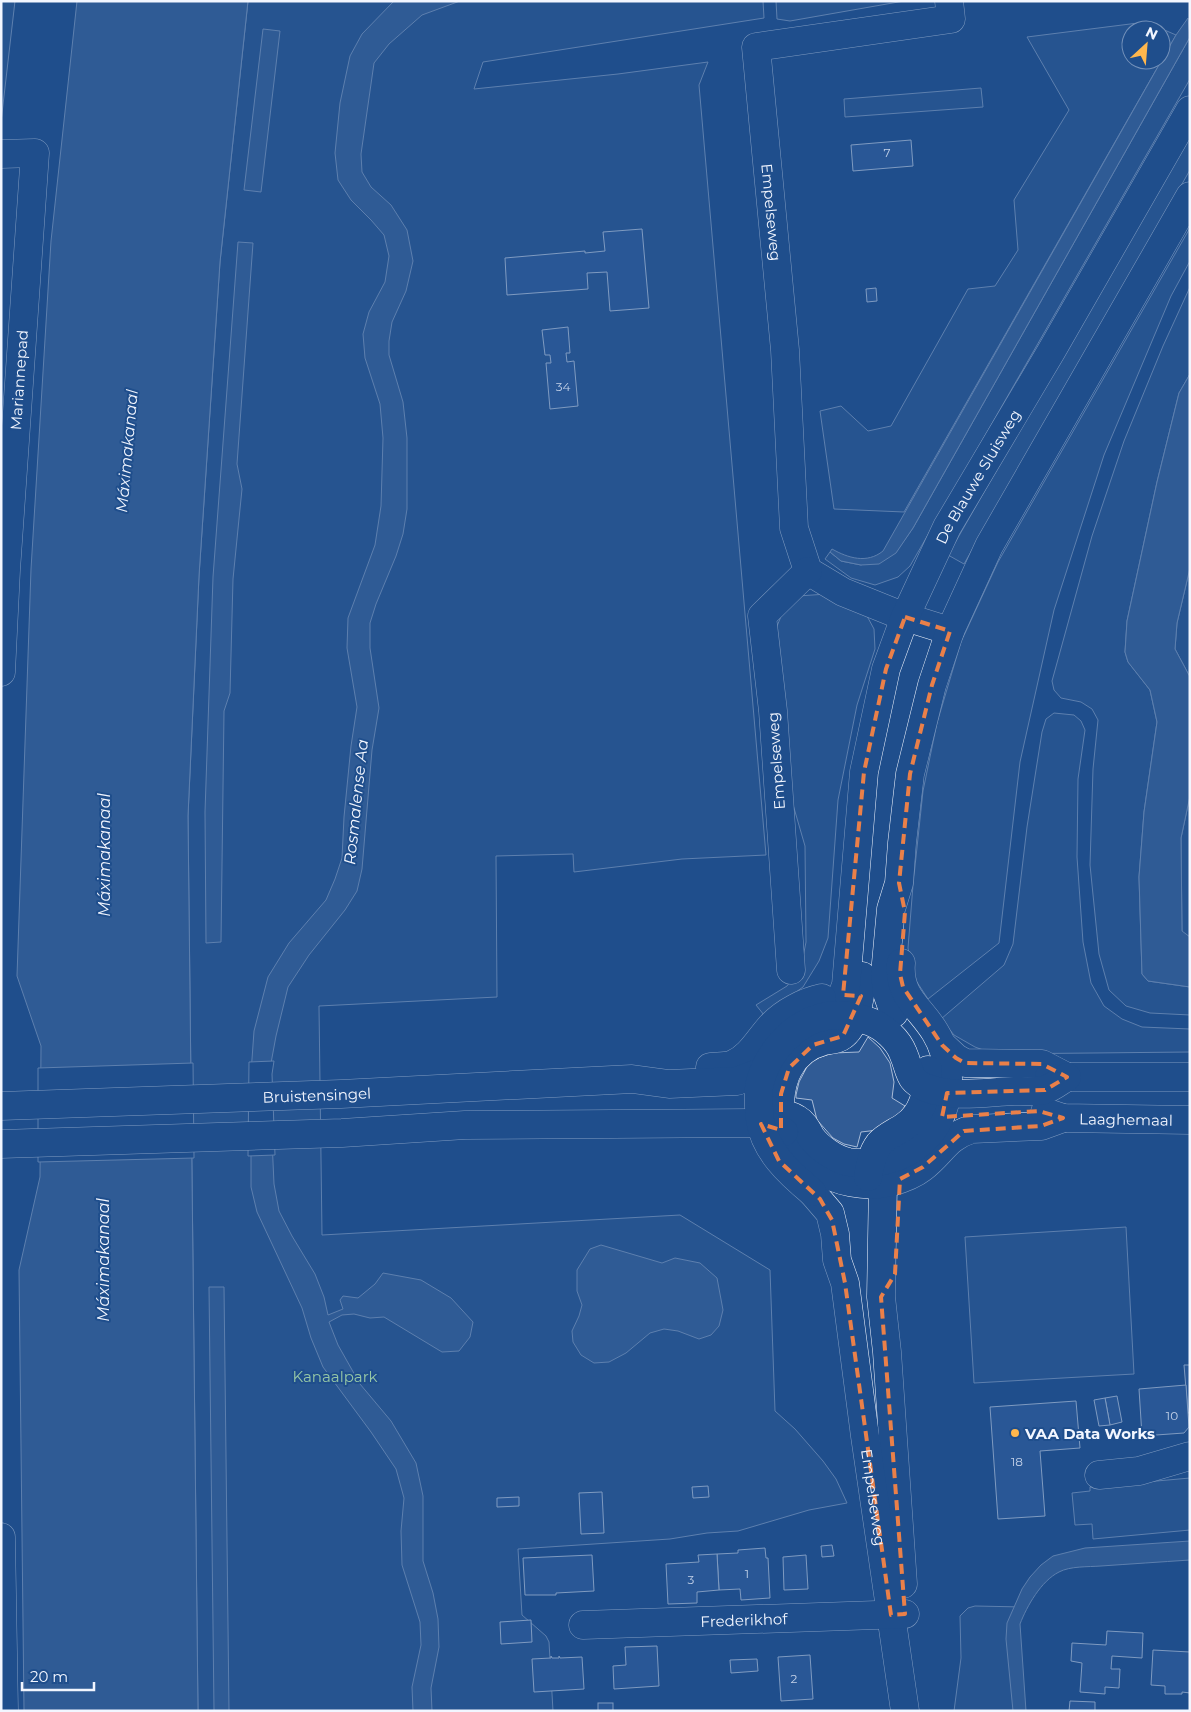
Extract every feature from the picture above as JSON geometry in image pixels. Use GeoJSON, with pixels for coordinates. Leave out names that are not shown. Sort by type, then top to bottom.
{"type":"FeatureCollection","features":[{"type":"Feature","properties":{"kind":"main road","name":"Empelseweg"},"geometry":{"type":"LineString","coordinates":[[791,970],[773,711],[762,616],[808,571],[794,528],[785,350],[756,48],[950,10]]}},
{"type":"Feature","properties":{"kind":"main road","name":"De Blauwe Sluisweg"},"geometry":{"type":"LineString","coordinates":[[840,1005],[866,901],[856,877],[865,764],[886,669],[905,617],[947,528],[1190,110]]}},
{"type":"Feature","properties":{"kind":"main road","name":"Mariannepad"},"geometry":{"type":"LineString","coordinates":[[1,154],[35,153],[6,570],[1,672]]}},
{"type":"Feature","properties":{"kind":"main road"},"geometry":{"type":"LineString","coordinates":[[894,1013],[887,993],[885,974],[891,909],[899,883],[910,774],[932,685],[950,631],[989,546],[1190,196]]}},
{"type":"Feature","properties":{"kind":"main road"},"geometry":{"type":"LineString","coordinates":[[808,571],[843,592],[905,617],[950,631]]}},
{"type":"Feature","properties":{"kind":"main road"},"geometry":{"type":"LineString","coordinates":[[856,877],[840,899],[832,971],[824,989],[840,1005],[887,1032],[902,1051],[913,1080],[938,1073],[1045,1090],[1067,1077]]}},
{"type":"Feature","properties":{"kind":"main road"},"geometry":{"type":"LineString","coordinates":[[899,883],[905,912],[900,974],[903,988],[909,999],[936,1033],[942,1112],[939,1137],[923,1168],[882,1174],[856,1184],[824,1185],[792,1175],[771,1125],[760,1084],[764,1071],[782,1042],[801,1027],[840,1005],[880,1004],[894,1013],[917,1036],[938,1073]]}},
{"type":"Feature","properties":{"kind":"main road"},"geometry":{"type":"LineString","coordinates":[[628,1123],[647,1138],[755,1140],[771,1125],[783,1081],[796,1059],[813,1045],[843,1036],[849,1028],[840,1005]]}},
{"type":"Feature","properties":{"kind":"main road","name":"Bruistensingel"},"geometry":{"type":"LineString","coordinates":[[1,1106],[341,1094],[632,1079],[670,1070],[731,1065],[742,1060],[772,1025],[785,1014],[840,1005]]}},
{"type":"Feature","properties":{"kind":"main road"},"geometry":{"type":"LineString","coordinates":[[882,1174],[874,1152],[880,1142],[913,1120],[938,1073],[956,1058],[965,1063],[1042,1064],[1067,1077],[1190,1076]]}},
{"type":"Feature","properties":{"kind":"main road","name":"Bruistensingel"},"geometry":{"type":"LineString","coordinates":[[632,1079],[669,1084],[737,1081],[764,1071]]}},
{"type":"Feature","properties":{"kind":"main road"},"geometry":{"type":"LineString","coordinates":[[1,1144],[342,1133],[465,1124],[628,1123],[646,1112],[771,1125],[798,1119],[822,1148],[846,1161],[864,1163],[882,1174]]}},
{"type":"Feature","properties":{"kind":"main road","name":"Laaghemaal"},"geometry":{"type":"LineString","coordinates":[[939,1137],[956,1135],[972,1128],[1042,1126],[1063,1118],[1190,1120]]}},
{"type":"Feature","properties":{"kind":"main road","name":"Empelseweg"},"geometry":{"type":"LineString","coordinates":[[882,1174],[865,1195],[868,1275],[881,1297],[887,1352],[898,1615],[905,1711]]}},
{"type":"Feature","properties":{"kind":"main road","name":"Empelseweg"},"geometry":{"type":"LineString","coordinates":[[824,1185],[846,1208],[849,1255],[845,1283],[864,1436],[898,1615],[910,1711]]}},
{"type":"Feature","properties":{"kind":"main road"},"geometry":{"type":"LineString","coordinates":[[1099,1475],[1139,1471],[1190,1456]]}},
{"type":"Feature","properties":{"kind":"main road"},"geometry":{"type":"LineString","coordinates":[[1,1537],[4,1711]]}},
{"type":"Feature","properties":{"kind":"main road","name":"Frederikhof"},"geometry":{"type":"LineString","coordinates":[[583,1625],[898,1615]]}},
{"type":"Feature","properties":{"kind":"highlighted area"},"geometry":{"type":"Polygon","coordinates":[[[905,617],[950,631],[932,685],[910,774],[899,883],[905,912],[900,974],[903,987],[942,1045],[956,1058],[965,1063],[1042,1064],[1067,1077],[1045,1090],[947,1093],[942,1117],[1039,1111],[1063,1118],[1041,1126],[964,1131],[923,1167],[900,1179],[895,1274],[881,1297],[905,1614],[891,1615],[845,1283],[832,1220],[820,1199],[779,1161],[761,1124],[781,1130],[781,1094],[789,1068],[813,1045],[843,1036],[861,996],[843,995],[864,772],[886,669],[905,617]]]}},
{"type":"Feature","properties":{"kind":"shaded area"},"geometry":{"type":"Polygon","coordinates":[[[1,1],[15,1],[1,122],[1,1]]]}},
{"type":"Feature","properties":{"kind":"shaded area","name":"Kanaalpark"},"geometry":{"type":"Polygon","coordinates":[[[248,1],[763,1],[764,18],[483,62],[474,89],[618,74],[708,62],[699,85],[766,855],[682,859],[574,872],[573,854],[496,856],[497,997],[319,1006],[322,1235],[680,1215],[770,1270],[775,1411],[795,1429],[823,1461],[836,1479],[847,1503],[809,1510],[738,1531],[707,1533],[670,1539],[518,1549],[522,1615],[546,1636],[549,1642],[553,1711],[198,1711],[188,816],[199,576],[220,262],[248,1]]]}},
{"type":"Feature","properties":{"kind":"shaded area"},"geometry":{"type":"Polygon","coordinates":[[[776,1],[904,1],[790,21],[777,19],[776,1]]]}},
{"type":"Feature","properties":{"kind":"shaded area"},"geometry":{"type":"Polygon","coordinates":[[[1121,25],[1121,70],[1156,70],[904,512],[834,509],[820,411],[841,406],[868,431],[891,426],[968,289],[995,286],[1018,250],[1014,200],[1069,110],[1027,37],[1121,25]]]}},
{"type":"Feature","properties":{"kind":"shaded area"},"geometry":{"type":"Polygon","coordinates":[[[1171,33],[1176,35],[1171,44],[1171,33]]]}},
{"type":"Feature","properties":{"kind":"shaded area"},"geometry":{"type":"Polygon","coordinates":[[[1190,37],[1190,79],[910,566],[898,577],[875,585],[851,578],[825,559],[830,552],[841,561],[861,565],[896,552],[913,528],[1190,37]]]}},
{"type":"Feature","properties":{"kind":"shaded area"},"geometry":{"type":"Polygon","coordinates":[[[981,88],[983,107],[845,117],[844,99],[981,88]]]}},
{"type":"Feature","properties":{"kind":"shaded area"},"geometry":{"type":"Polygon","coordinates":[[[1190,133],[1190,170],[964,564],[948,555],[1190,133]]]}},
{"type":"Feature","properties":{"kind":"shaded area"},"geometry":{"type":"Polygon","coordinates":[[[1190,228],[1190,261],[1171,296],[1104,455],[1054,610],[1020,762],[999,943],[928,999],[913,976],[908,948],[913,885],[923,791],[937,723],[961,642],[998,562],[1190,228]]]}},
{"type":"Feature","properties":{"kind":"shaded area"},"geometry":{"type":"Polygon","coordinates":[[[1190,287],[1190,374],[1179,393],[1157,482],[1127,621],[1125,652],[1128,662],[1150,690],[1157,722],[1144,812],[1139,877],[1142,974],[1148,981],[1190,987],[1190,1015],[1150,1013],[1126,1006],[1109,990],[1099,954],[1090,865],[1093,769],[1098,720],[1092,709],[1081,702],[1061,698],[1054,690],[1052,681],[1092,536],[1124,441],[1163,346],[1190,287]]]}},
{"type":"Feature","properties":{"kind":"shaded area"},"geometry":{"type":"Polygon","coordinates":[[[1190,568],[1190,677],[1175,649],[1177,623],[1190,568]]]}},
{"type":"Feature","properties":{"kind":"shaded area"},"geometry":{"type":"Polygon","coordinates":[[[827,594],[867,616],[874,629],[875,649],[857,705],[838,800],[828,938],[819,961],[803,987],[764,1015],[756,1005],[787,986],[801,967],[806,942],[805,846],[785,777],[775,631],[782,614],[798,596],[827,594]]]}},
{"type":"Feature","properties":{"kind":"shaded area"},"geometry":{"type":"Polygon","coordinates":[[[1054,713],[1074,715],[1081,721],[1085,730],[1078,779],[1077,857],[1083,942],[1091,983],[1104,1006],[1122,1019],[1142,1027],[1190,1029],[1190,1052],[994,1054],[975,1047],[954,1035],[941,1019],[1004,965],[1013,944],[1027,827],[1042,732],[1046,719],[1054,713]]]}},
{"type":"Feature","properties":{"kind":"shaded area"},"geometry":{"type":"Polygon","coordinates":[[[1190,796],[1190,937],[1182,932],[1181,838],[1190,796]]]}},
{"type":"Feature","properties":{"kind":"shaded area"},"geometry":{"type":"Polygon","coordinates":[[[868,1037],[880,1048],[890,1063],[894,1082],[892,1098],[905,1106],[897,1119],[878,1130],[861,1132],[857,1147],[844,1144],[833,1138],[817,1120],[812,1100],[796,1098],[796,1095],[799,1082],[809,1063],[833,1053],[859,1052],[868,1037]]]}},
{"type":"Feature","properties":{"kind":"shaded area"},"geometry":{"type":"Polygon","coordinates":[[[1126,1227],[1134,1374],[974,1383],[965,1237],[1126,1227]]]}},
{"type":"Feature","properties":{"kind":"shaded area"},"geometry":{"type":"Polygon","coordinates":[[[1190,1478],[1190,1530],[1093,1539],[1092,1524],[1075,1525],[1072,1493],[1090,1491],[1090,1487],[1190,1478]]]}},
{"type":"Feature","properties":{"kind":"shaded area"},"geometry":{"type":"Polygon","coordinates":[[[975,1606],[1023,1607],[1017,1611],[1020,1711],[954,1711],[961,1658],[960,1616],[968,1608],[975,1606]]]}},
{"type":"Feature","properties":{"kind":"water","name":"Máximakanaal"},"geometry":{"type":"Polygon","coordinates":[[[77,1],[248,1],[220,262],[199,576],[188,816],[198,1711],[24,1711],[19,1270],[40,1177],[41,1046],[17,976],[31,569],[51,241],[77,1]]]}},
{"type":"Feature","properties":{"kind":"water","name":"Rosmalense Aa"},"geometry":{"type":"Polygon","coordinates":[[[394,1],[460,1],[422,15],[389,44],[374,63],[361,154],[362,172],[371,187],[391,205],[407,230],[413,261],[406,291],[392,322],[389,341],[389,355],[403,402],[407,438],[407,509],[403,534],[396,556],[370,623],[370,648],[379,708],[372,750],[362,869],[357,891],[345,910],[309,955],[288,987],[269,1074],[274,1184],[279,1211],[315,1274],[324,1297],[328,1315],[343,1309],[340,1300],[343,1296],[358,1298],[375,1284],[383,1273],[421,1280],[451,1298],[473,1322],[470,1337],[459,1351],[442,1352],[384,1317],[370,1318],[354,1314],[342,1315],[329,1322],[338,1345],[360,1384],[391,1421],[416,1463],[423,1496],[423,1561],[433,1593],[438,1619],[439,1647],[431,1688],[432,1711],[413,1711],[412,1687],[421,1645],[420,1622],[402,1565],[401,1531],[404,1498],[396,1469],[323,1367],[311,1338],[302,1308],[257,1212],[251,1187],[251,1073],[254,1031],[268,977],[289,943],[326,900],[342,858],[351,746],[357,707],[347,648],[348,618],[375,545],[381,506],[383,438],[380,404],[365,358],[363,334],[369,312],[385,282],[389,256],[384,235],[351,200],[338,180],[335,153],[340,103],[350,56],[362,34],[394,1]]]}},
{"type":"Feature","properties":{"kind":"water"},"geometry":{"type":"Polygon","coordinates":[[[1188,18],[1190,37],[913,528],[896,553],[879,564],[861,565],[841,561],[830,552],[832,549],[844,555],[858,558],[871,557],[883,551],[1156,70],[1171,70],[1171,44],[1188,18]]]}},
{"type":"Feature","properties":{"kind":"water"},"geometry":{"type":"Polygon","coordinates":[[[263,29],[280,31],[261,192],[244,190],[263,29]]]}},
{"type":"Feature","properties":{"kind":"water"},"geometry":{"type":"Polygon","coordinates":[[[238,242],[253,243],[237,464],[242,489],[233,579],[230,693],[224,711],[221,942],[206,943],[205,812],[213,577],[238,242]]]}},
{"type":"Feature","properties":{"kind":"water"},"geometry":{"type":"Polygon","coordinates":[[[1190,374],[1190,568],[1177,623],[1175,649],[1190,677],[1190,796],[1181,838],[1182,931],[1190,937],[1190,987],[1148,981],[1142,974],[1139,877],[1144,812],[1157,722],[1150,690],[1128,662],[1125,652],[1127,621],[1157,482],[1179,393],[1190,374]]]}},
{"type":"Feature","properties":{"kind":"water"},"geometry":{"type":"Polygon","coordinates":[[[601,1245],[662,1263],[675,1258],[700,1263],[717,1278],[723,1310],[719,1326],[711,1335],[699,1339],[678,1331],[664,1329],[650,1333],[626,1353],[609,1362],[594,1363],[581,1355],[573,1342],[572,1331],[582,1305],[577,1291],[577,1270],[590,1249],[601,1245]]]}},
{"type":"Feature","properties":{"kind":"water"},"geometry":{"type":"Polygon","coordinates":[[[209,1287],[224,1287],[229,1711],[214,1711],[209,1287]]]}},
{"type":"Feature","properties":{"kind":"water"},"geometry":{"type":"Polygon","coordinates":[[[1190,1541],[1190,1560],[1074,1568],[1063,1570],[1046,1581],[1031,1602],[1020,1624],[1026,1711],[1013,1711],[1006,1639],[1007,1623],[1022,1589],[1041,1565],[1053,1556],[1085,1548],[1190,1541]]]}},
{"type":"Feature","properties":{"kind":"pier"},"geometry":{"type":"Polygon","coordinates":[[[274,1061],[272,1074],[275,1155],[248,1156],[249,1062],[274,1061]]]}},
{"type":"Feature","properties":{"kind":"pier"},"geometry":{"type":"Polygon","coordinates":[[[193,1063],[194,1158],[38,1162],[38,1068],[193,1063]]]}},
{"type":"Feature","properties":{"kind":"building"},"geometry":{"type":"Polygon","coordinates":[[[911,140],[913,166],[853,171],[851,145],[911,140]]]}},
{"type":"Feature","properties":{"kind":"building"},"geometry":{"type":"Polygon","coordinates":[[[642,229],[649,308],[610,311],[607,272],[587,273],[588,289],[507,295],[505,258],[605,251],[603,232],[642,229]]]}},
{"type":"Feature","properties":{"kind":"building"},"geometry":{"type":"Polygon","coordinates":[[[876,288],[877,301],[867,302],[866,289],[876,288]]]}},
{"type":"Feature","properties":{"kind":"building"},"geometry":{"type":"Polygon","coordinates":[[[568,327],[570,353],[566,353],[567,362],[574,361],[578,406],[550,409],[546,363],[551,363],[550,355],[545,355],[542,330],[568,327]]]}},
{"type":"Feature","properties":{"kind":"building"},"geometry":{"type":"Polygon","coordinates":[[[1184,1365],[1190,1365],[1190,1413],[1188,1413],[1184,1365]]]}},
{"type":"Feature","properties":{"kind":"building"},"geometry":{"type":"Polygon","coordinates":[[[1186,1385],[1189,1427],[1184,1433],[1142,1436],[1139,1389],[1186,1385]]]}},
{"type":"Feature","properties":{"kind":"building"},"geometry":{"type":"Polygon","coordinates":[[[1117,1396],[1122,1422],[1110,1425],[1105,1398],[1117,1396]]]}},
{"type":"Feature","properties":{"kind":"building"},"geometry":{"type":"Polygon","coordinates":[[[1105,1398],[1110,1425],[1099,1426],[1094,1400],[1105,1398]]]}},
{"type":"Feature","properties":{"kind":"building"},"geometry":{"type":"Polygon","coordinates":[[[1076,1401],[1080,1448],[1040,1451],[1045,1516],[998,1519],[990,1407],[1076,1401]]]}},
{"type":"Feature","properties":{"kind":"building"},"geometry":{"type":"Polygon","coordinates":[[[708,1486],[709,1497],[693,1498],[692,1487],[708,1486]]]}},
{"type":"Feature","properties":{"kind":"building"},"geometry":{"type":"Polygon","coordinates":[[[602,1492],[604,1533],[581,1534],[579,1493],[602,1492]]]}},
{"type":"Feature","properties":{"kind":"building"},"geometry":{"type":"Polygon","coordinates":[[[519,1497],[519,1506],[497,1507],[497,1498],[519,1497]]]}},
{"type":"Feature","properties":{"kind":"building"},"geometry":{"type":"Polygon","coordinates":[[[832,1545],[834,1556],[822,1557],[821,1546],[832,1545]]]}},
{"type":"Feature","properties":{"kind":"building"},"geometry":{"type":"Polygon","coordinates":[[[765,1548],[766,1558],[768,1558],[770,1598],[741,1600],[740,1589],[719,1590],[717,1554],[738,1553],[738,1550],[765,1548]]]}},
{"type":"Feature","properties":{"kind":"building"},"geometry":{"type":"Polygon","coordinates":[[[717,1554],[719,1590],[697,1592],[697,1603],[668,1604],[666,1564],[699,1562],[698,1555],[717,1554]]]}},
{"type":"Feature","properties":{"kind":"building"},"geometry":{"type":"Polygon","coordinates":[[[592,1555],[594,1591],[556,1593],[556,1595],[525,1595],[523,1558],[592,1555]]]}},
{"type":"Feature","properties":{"kind":"building"},"geometry":{"type":"Polygon","coordinates":[[[806,1555],[808,1589],[784,1590],[783,1557],[806,1555]]]}},
{"type":"Feature","properties":{"kind":"building"},"geometry":{"type":"Polygon","coordinates":[[[531,1620],[532,1642],[501,1644],[500,1622],[531,1620]]]}},
{"type":"Feature","properties":{"kind":"building"},"geometry":{"type":"Polygon","coordinates":[[[1107,1631],[1143,1633],[1142,1658],[1112,1656],[1111,1669],[1120,1669],[1119,1688],[1105,1687],[1105,1694],[1080,1692],[1082,1663],[1071,1661],[1072,1643],[1106,1645],[1107,1631]]]}},
{"type":"Feature","properties":{"kind":"building"},"geometry":{"type":"Polygon","coordinates":[[[657,1646],[659,1686],[614,1689],[613,1666],[626,1665],[625,1647],[657,1646]]]}},
{"type":"Feature","properties":{"kind":"building"},"geometry":{"type":"Polygon","coordinates":[[[1153,1650],[1190,1652],[1190,1693],[1165,1694],[1165,1686],[1151,1685],[1153,1650]]]}},
{"type":"Feature","properties":{"kind":"building"},"geometry":{"type":"Polygon","coordinates":[[[810,1655],[813,1699],[781,1701],[778,1657],[810,1655]]]}},
{"type":"Feature","properties":{"kind":"building"},"geometry":{"type":"Polygon","coordinates":[[[551,1656],[552,1658],[559,1658],[559,1656],[560,1658],[582,1657],[584,1689],[534,1692],[532,1659],[551,1658],[551,1656]]]}},
{"type":"Feature","properties":{"kind":"building"},"geometry":{"type":"Polygon","coordinates":[[[757,1659],[758,1671],[731,1673],[730,1660],[757,1659]]]}},
{"type":"Feature","properties":{"kind":"building"},"geometry":{"type":"Polygon","coordinates":[[[1070,1701],[1095,1702],[1095,1711],[1069,1711],[1070,1701]]]}},
{"type":"Feature","properties":{"kind":"building"},"geometry":{"type":"Polygon","coordinates":[[[598,1703],[613,1703],[613,1711],[598,1711],[598,1703]]]}},
{"type":"Feature","properties":{"kind":"place","name":"VAA Data Works"},"geometry":{"type":"Point","coordinates":[1015,1433]}}]}
